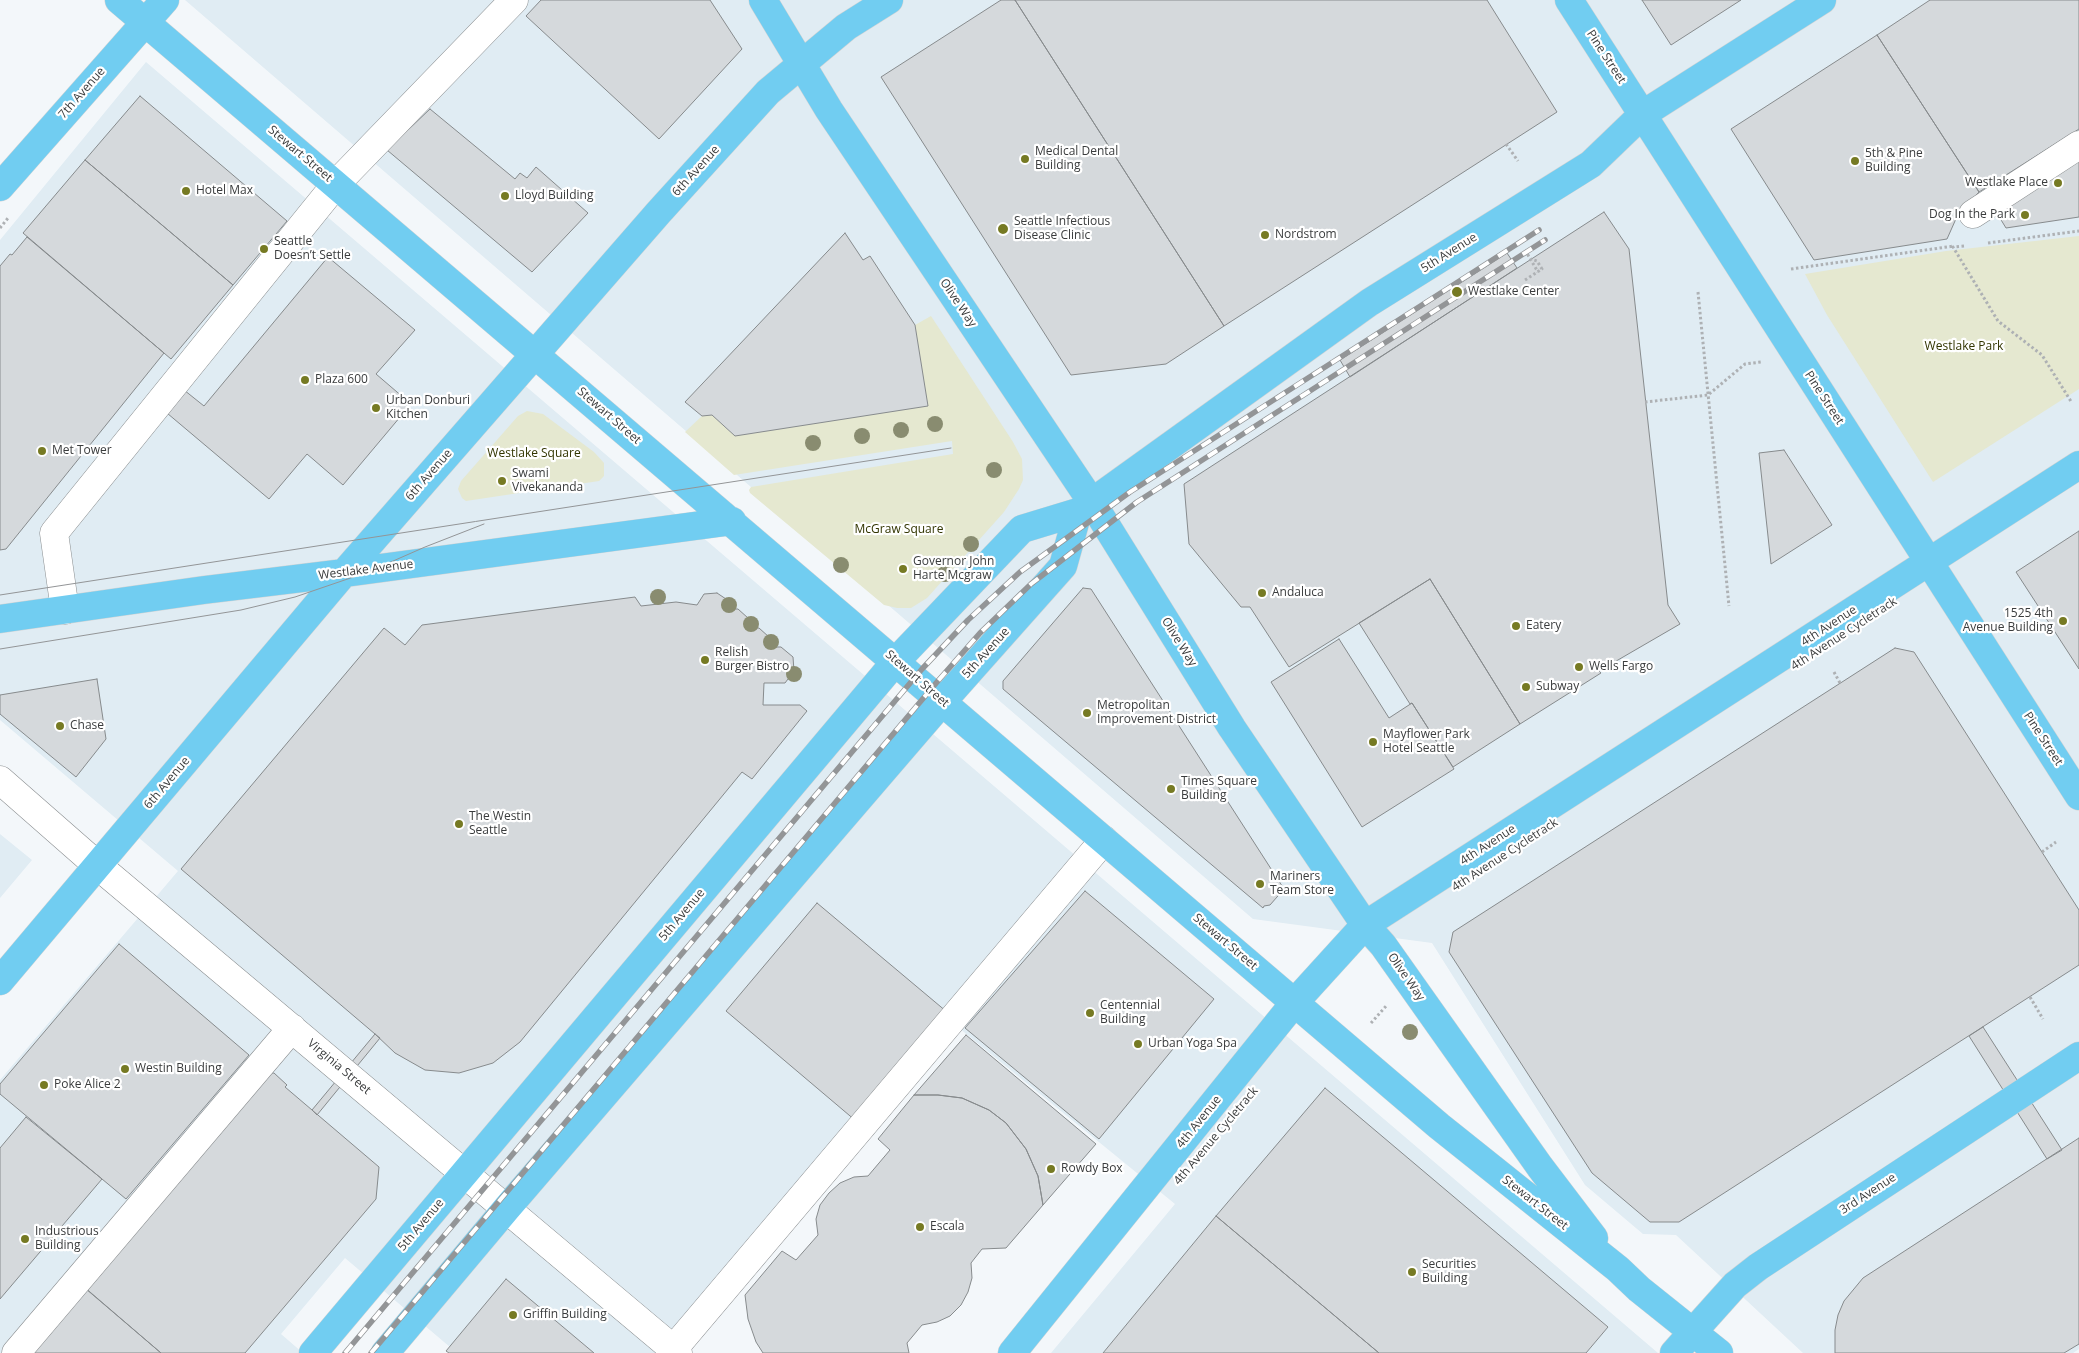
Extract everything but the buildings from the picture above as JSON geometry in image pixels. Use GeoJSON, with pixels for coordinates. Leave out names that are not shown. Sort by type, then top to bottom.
{"type":"FeatureCollection","features":[{"type":"Feature","properties":{"kind":"main road","name":"Stewart Street"},"geometry":{"type":"LineString","coordinates":[[120,0],[1461,1144],[1618,1269],[1639,1289],[1719,1353]]}},
{"type":"Feature","properties":{"kind":"main road","name":"7th Avenue"},"geometry":{"type":"LineString","coordinates":[[0,187],[144,21],[165,0]]}},
{"type":"Feature","properties":{"kind":"main road","name":"Olive Way"},"geometry":{"type":"LineString","coordinates":[[763,0],[800,64],[858,156],[1084,507],[1232,728],[1365,925],[1383,945],[1540,1167],[1618,1269]]}},
{"type":"Feature","properties":{"kind":"main road","name":"6th Avenue"},"geometry":{"type":"LineString","coordinates":[[0,981],[344,573],[678,191],[768,92],[846,27],[889,0]]}},
{"type":"Feature","properties":{"kind":"main road","name":"Pine Street"},"geometry":{"type":"LineString","coordinates":[[1569,0],[2079,796]]}},
{"type":"Feature","properties":{"kind":"main road","name":"5th Avenue"},"geometry":{"type":"LineString","coordinates":[[313,1353],[896,661],[1022,529],[1084,507],[1370,302],[1591,164],[1643,114],[1822,0]]}},
{"type":"Feature","properties":{"kind":"main road","name":"4th Avenue"},"geometry":{"type":"LineString","coordinates":[[1012,1353],[1295,1002],[1365,925],[2079,465]]}},
{"type":"Feature","properties":{"kind":"main road","name":"5th Avenue"},"geometry":{"type":"LineString","coordinates":[[385,1353],[507,1208],[942,702],[1063,566],[1084,507]]}},
{"type":"Feature","properties":{"kind":"main road","name":"Westlake Avenue"},"geometry":{"type":"LineString","coordinates":[[0,620],[204,590],[732,521]]}},
{"type":"Feature","properties":{"kind":"main road","name":"3rd Avenue"},"geometry":{"type":"LineString","coordinates":[[1674,1353],[1735,1285],[1758,1267],[2079,1056]]}},
{"type":"Feature","properties":{"kind":"street"},"geometry":{"type":"LineString","coordinates":[[65,610],[54,533],[336,184],[514,0]]}},
{"type":"Feature","properties":{"kind":"street"},"geometry":{"type":"LineString","coordinates":[[1974,214],[2079,144]]}},
{"type":"Feature","properties":{"kind":"street","name":"Virginia Street"},"geometry":{"type":"LineString","coordinates":[[0,780],[97,865],[465,1172],[674,1352]]}},
{"type":"Feature","properties":{"kind":"street"},"geometry":{"type":"LineString","coordinates":[[674,1352],[1104,840]]}},
{"type":"Feature","properties":{"kind":"street"},"geometry":{"type":"LineString","coordinates":[[16,1353],[292,1028]]}},
{"type":"Feature","properties":{"kind":"path"},"geometry":{"type":"LineString","coordinates":[[1506,144],[1518,161]]}},
{"type":"Feature","properties":{"kind":"path"},"geometry":{"type":"LineString","coordinates":[[1953,247],[1969,236],[1974,214]]}},
{"type":"Feature","properties":{"kind":"path"},"geometry":{"type":"LineString","coordinates":[[1983,244],[2079,231]]}},
{"type":"Feature","properties":{"kind":"path"},"geometry":{"type":"LineString","coordinates":[[1791,269],[1973,245]]}},
{"type":"Feature","properties":{"kind":"path"},"geometry":{"type":"LineString","coordinates":[[1953,247],[1998,321],[2042,355],[2072,403]]}},
{"type":"Feature","properties":{"kind":"path"},"geometry":{"type":"LineString","coordinates":[[1525,250],[1538,272],[1525,280]]}},
{"type":"Feature","properties":{"kind":"path"},"geometry":{"type":"LineString","coordinates":[[1698,292],[1730,606]]}},
{"type":"Feature","properties":{"kind":"path"},"geometry":{"type":"LineString","coordinates":[[1645,402],[1708,395],[1745,364],[1762,362]]}},
{"type":"Feature","properties":{"kind":"path"},"geometry":{"type":"LineString","coordinates":[[1834,672],[1840,683]]}},
{"type":"Feature","properties":{"kind":"path"},"geometry":{"type":"LineString","coordinates":[[2042,852],[2056,842]]}},
{"type":"Feature","properties":{"kind":"path"},"geometry":{"type":"LineString","coordinates":[[2030,997],[2043,1018]]}},
{"type":"Feature","properties":{"kind":"shaded area"},"geometry":{"type":"Polygon","coordinates":[[[185,0],[2079,0],[2079,1349],[2073,1353],[1803,1353],[1676,1235],[1643,1234],[1585,1185],[1432,943],[1253,919],[185,0]]]}},
{"type":"Feature","properties":{"kind":"shaded area"},"geometry":{"type":"Polygon","coordinates":[[[146,62],[1658,1353],[1051,1353],[1175,1204],[959,1028],[682,1353],[457,1353],[345,1258],[281,1334],[303,1353],[0,1353],[0,1080],[178,871],[0,720],[0,240],[146,62]]]}},
{"type":"Feature","properties":{"kind":"shaded area"},"geometry":{"type":"Polygon","coordinates":[[[0,834],[32,860],[0,898],[0,834]]]}},
{"type":"Feature","properties":{"kind":"green space","name":"Westlake Park"},"geometry":{"type":"Polygon","coordinates":[[[2079,236],[2079,389],[1933,482],[1827,315],[1805,274],[1946,251],[2079,236]]]}},
{"type":"Feature","properties":{"kind":"green space","name":"McGraw Square"},"geometry":{"type":"Polygon","coordinates":[[[931,316],[1013,442],[1022,459],[1023,480],[1004,512],[927,598],[911,608],[897,608],[884,605],[750,493],[749,490],[751,487],[953,454],[952,441],[734,475],[685,432],[702,416],[712,415],[735,436],[927,406],[915,325],[931,316]]]}},
{"type":"Feature","properties":{"kind":"green space","name":"Westlake Square"},"geometry":{"type":"Polygon","coordinates":[[[527,411],[543,414],[594,452],[604,463],[604,476],[599,481],[466,501],[462,498],[458,489],[461,481],[518,416],[527,411]]]}},
{"type":"Feature","properties":{"kind":"tram line"},"geometry":{"type":"LineString","coordinates":[[0,595],[951,448]]}},
{"type":"Feature","properties":{"kind":"tram line"},"geometry":{"type":"LineString","coordinates":[[0,649],[241,610],[295,597],[368,572],[484,524]]}},
{"type":"Feature","properties":{"kind":"railway"},"geometry":{"type":"LineString","coordinates":[[345,1353],[922,669],[968,620],[1020,572],[1130,492],[1539,230]]}},
{"type":"Feature","properties":{"kind":"railway"},"geometry":{"type":"LineString","coordinates":[[371,1353],[937,682],[980,633],[1031,584],[1137,502],[1545,240]]}},
{"type":"Feature","properties":{"kind":"place","name":"Medical Dental Building"},"geometry":{"type":"Point","coordinates":[1025,159]}},
{"type":"Feature","properties":{"kind":"place","name":"5th & Pine Building"},"geometry":{"type":"Point","coordinates":[1855,161]}},
{"type":"Feature","properties":{"kind":"place","name":"Westlake Place"},"geometry":{"type":"Point","coordinates":[2058,183]}},
{"type":"Feature","properties":{"kind":"place","name":"Hotel Max"},"geometry":{"type":"Point","coordinates":[186,191]}},
{"type":"Feature","properties":{"kind":"place","name":"Lloyd Building"},"geometry":{"type":"Point","coordinates":[505,196]}},
{"type":"Feature","properties":{"kind":"place","name":"Dog In the Park"},"geometry":{"type":"Point","coordinates":[2025,215]}},
{"type":"Feature","properties":{"kind":"place","name":"Seattle Infectious Disease Clinic"},"geometry":{"type":"Point","coordinates":[1003,229]}},
{"type":"Feature","properties":{"kind":"place","name":"Nordstrom"},"geometry":{"type":"Point","coordinates":[1265,235]}},
{"type":"Feature","properties":{"kind":"place","name":"Seattle Doesn’t Settle"},"geometry":{"type":"Point","coordinates":[264,249]}},
{"type":"Feature","properties":{"kind":"place","name":"Westlake Center"},"geometry":{"type":"Point","coordinates":[1457,292]}},
{"type":"Feature","properties":{"kind":"place","name":"Plaza 600"},"geometry":{"type":"Point","coordinates":[305,380]}},
{"type":"Feature","properties":{"kind":"place","name":"Urban Donburi Kitchen"},"geometry":{"type":"Point","coordinates":[376,408]}},
{"type":"Feature","properties":{"kind":"place","name":"Met Tower"},"geometry":{"type":"Point","coordinates":[42,451]}},
{"type":"Feature","properties":{"kind":"place","name":"Swami Vivekananda"},"geometry":{"type":"Point","coordinates":[502,481]}},
{"type":"Feature","properties":{"kind":"place","name":"Governor John Harte Mcgraw"},"geometry":{"type":"Point","coordinates":[903,569]}},
{"type":"Feature","properties":{"kind":"place","name":"Andaluca"},"geometry":{"type":"Point","coordinates":[1262,593]}},
{"type":"Feature","properties":{"kind":"place","name":"1525 4th Avenue Building"},"geometry":{"type":"Point","coordinates":[2063,621]}},
{"type":"Feature","properties":{"kind":"place","name":"Eatery"},"geometry":{"type":"Point","coordinates":[1516,626]}},
{"type":"Feature","properties":{"kind":"place","name":"Relish Burger Bistro"},"geometry":{"type":"Point","coordinates":[705,660]}},
{"type":"Feature","properties":{"kind":"place","name":"Wells Fargo"},"geometry":{"type":"Point","coordinates":[1579,667]}},
{"type":"Feature","properties":{"kind":"place","name":"Subway"},"geometry":{"type":"Point","coordinates":[1526,687]}},
{"type":"Feature","properties":{"kind":"place","name":"Metropolitan Improvement District"},"geometry":{"type":"Point","coordinates":[1087,713]}},
{"type":"Feature","properties":{"kind":"place","name":"Chase"},"geometry":{"type":"Point","coordinates":[60,726]}},
{"type":"Feature","properties":{"kind":"place","name":"Mayflower Park Hotel Seattle"},"geometry":{"type":"Point","coordinates":[1373,742]}},
{"type":"Feature","properties":{"kind":"place","name":"Times Square Building"},"geometry":{"type":"Point","coordinates":[1171,789]}},
{"type":"Feature","properties":{"kind":"place","name":"The Westin Seattle"},"geometry":{"type":"Point","coordinates":[459,824]}},
{"type":"Feature","properties":{"kind":"place","name":"Mariners Team Store"},"geometry":{"type":"Point","coordinates":[1260,884]}},
{"type":"Feature","properties":{"kind":"place","name":"Centennial Building"},"geometry":{"type":"Point","coordinates":[1090,1013]}},
{"type":"Feature","properties":{"kind":"place","name":"Urban Yoga Spa"},"geometry":{"type":"Point","coordinates":[1138,1044]}},
{"type":"Feature","properties":{"kind":"place","name":"Westin Building"},"geometry":{"type":"Point","coordinates":[125,1069]}},
{"type":"Feature","properties":{"kind":"place","name":"Poke Alice 2"},"geometry":{"type":"Point","coordinates":[44,1085]}},
{"type":"Feature","properties":{"kind":"place","name":"Rowdy Box"},"geometry":{"type":"Point","coordinates":[1051,1169]}},
{"type":"Feature","properties":{"kind":"place","name":"Escala"},"geometry":{"type":"Point","coordinates":[920,1227]}},
{"type":"Feature","properties":{"kind":"place","name":"Industrious Building"},"geometry":{"type":"Point","coordinates":[25,1239]}},
{"type":"Feature","properties":{"kind":"place","name":"Securities Building"},"geometry":{"type":"Point","coordinates":[1412,1272]}},
{"type":"Feature","properties":{"kind":"place","name":"Griffin Building"},"geometry":{"type":"Point","coordinates":[513,1315]}}]}
